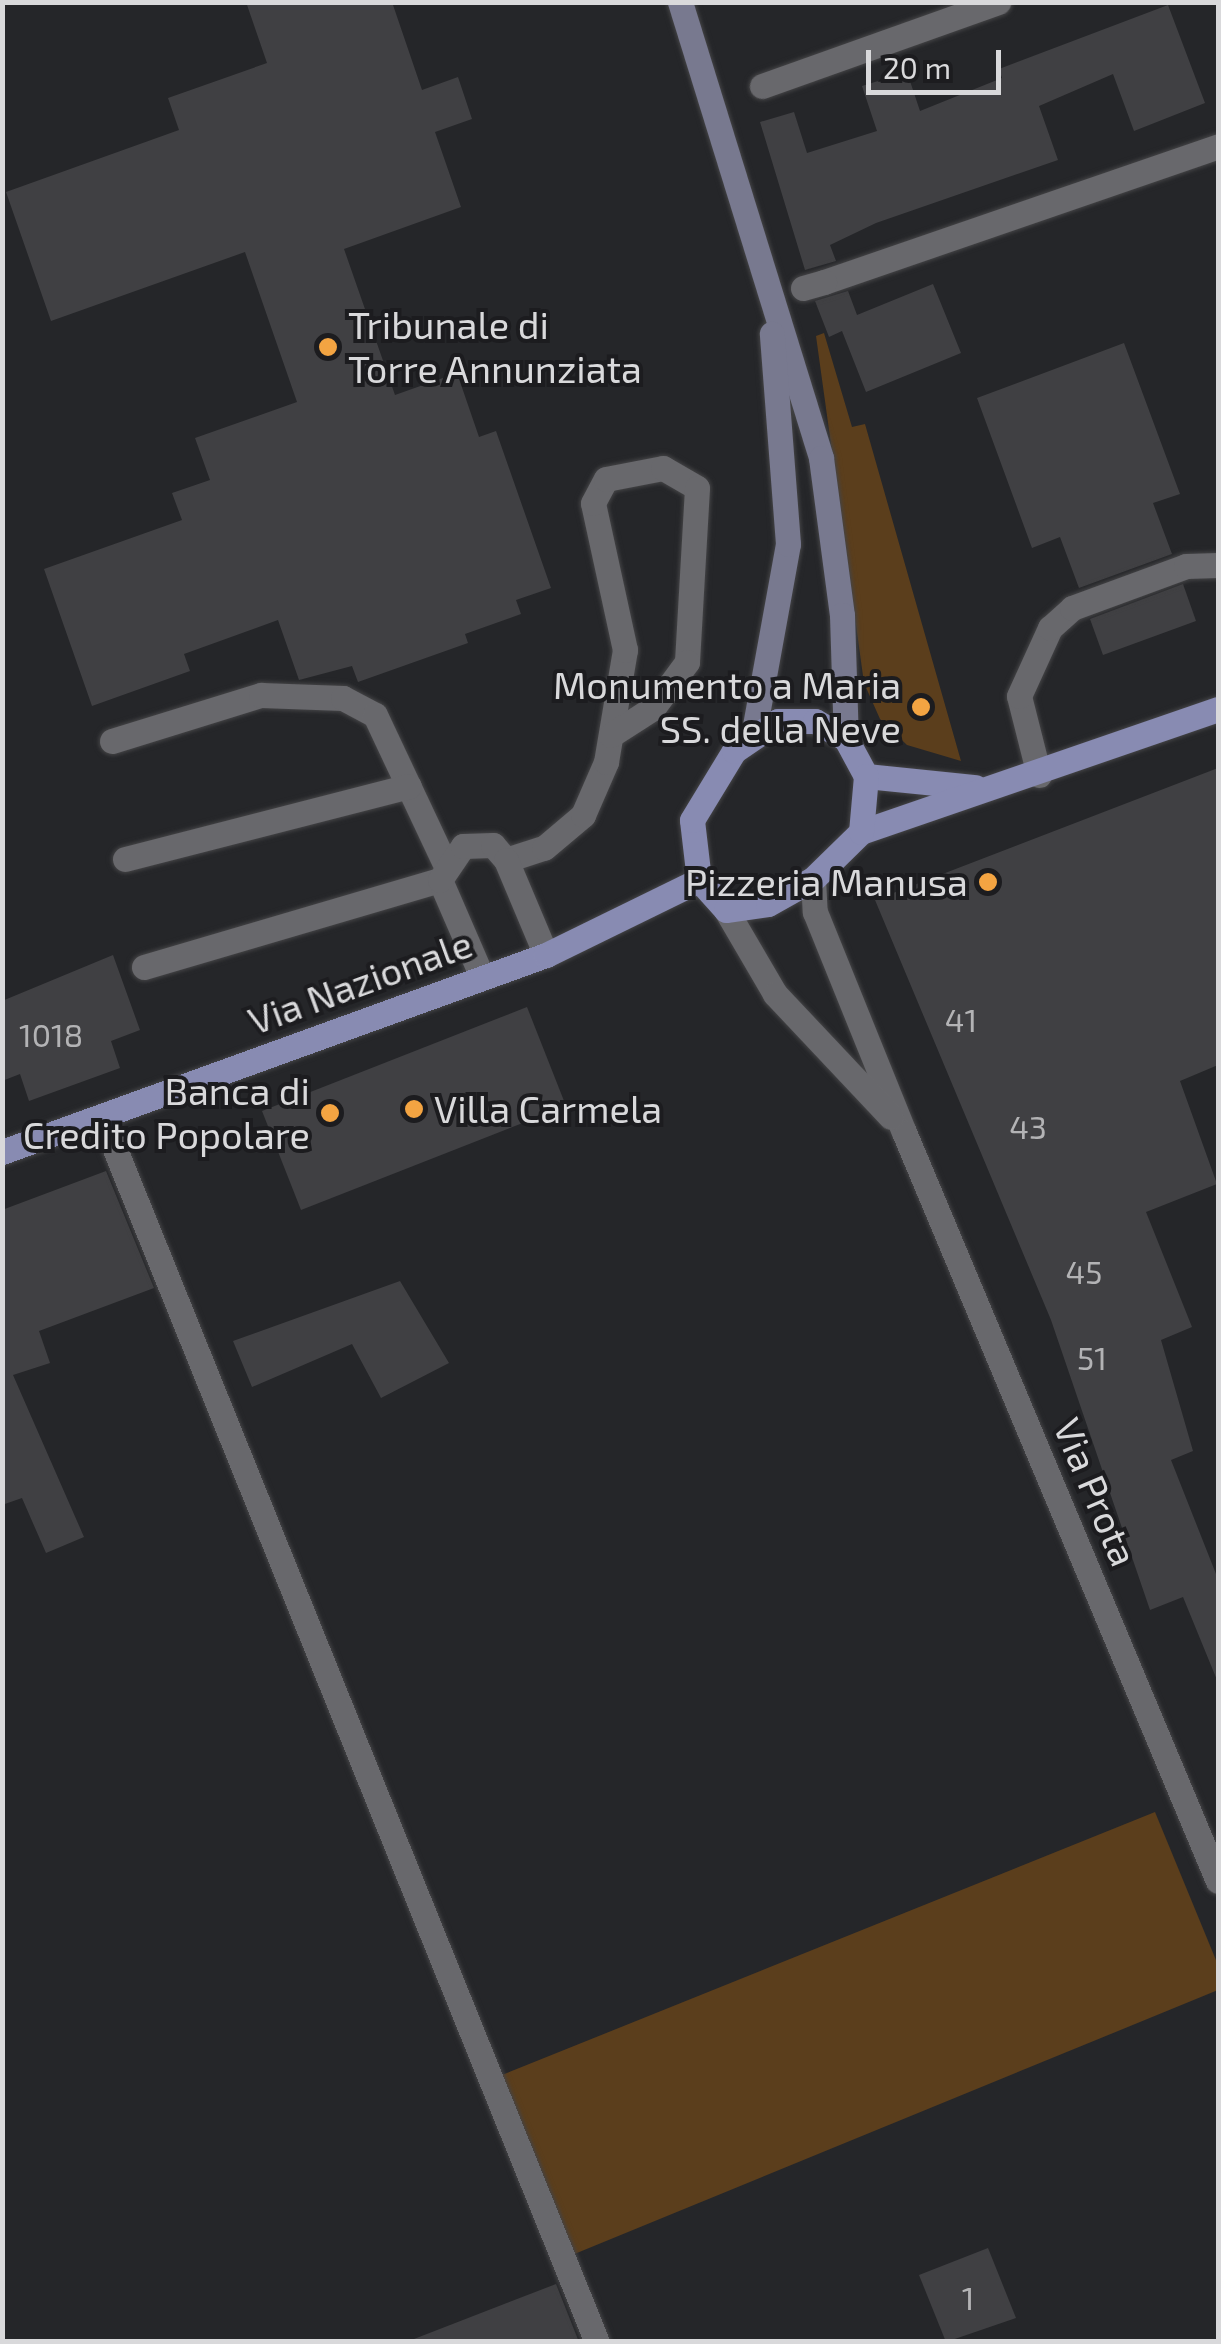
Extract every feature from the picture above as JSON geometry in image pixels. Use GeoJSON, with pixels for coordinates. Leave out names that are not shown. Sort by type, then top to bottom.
{"type":"FeatureCollection","features":[{"type":"Feature","properties":{"kind":"main road"},"geometry":{"type":"LineString","coordinates":[[680,2],[770,309],[821,458],[842,615],[846,739],[866,776],[861,832]]}},
{"type":"Feature","properties":{"kind":"main road"},"geometry":{"type":"LineString","coordinates":[[770,309],[788,544],[754,731],[692,820],[698,880],[726,910],[768,904],[813,879],[861,832],[985,788],[1039,776],[1218,709]]}},
{"type":"Feature","properties":{"kind":"main road"},"geometry":{"type":"LineString","coordinates":[[754,731],[815,721],[846,739]]}},
{"type":"Feature","properties":{"kind":"main road"},"geometry":{"type":"LineString","coordinates":[[866,776],[985,788]]}},
{"type":"Feature","properties":{"kind":"main road","name":"Via Nazionale"},"geometry":{"type":"LineString","coordinates":[[2,1152],[546,955],[698,880]]}},
{"type":"Feature","properties":{"kind":"street"},"geometry":{"type":"LineString","coordinates":[[762,86],[998,2]]}},
{"type":"Feature","properties":{"kind":"street"},"geometry":{"type":"LineString","coordinates":[[814,285],[1218,146]]}},
{"type":"Feature","properties":{"kind":"street"},"geometry":{"type":"LineString","coordinates":[[506,860],[544,848],[583,815],[611,735],[625,650],[592,503],[606,479],[664,468],[698,488],[687,662],[653,708],[611,735]]}},
{"type":"Feature","properties":{"kind":"street"},"geometry":{"type":"LineString","coordinates":[[1039,776],[1019,696],[1050,628],[1120,590],[1186,566],[1218,565]]}},
{"type":"Feature","properties":{"kind":"street"},"geometry":{"type":"LineString","coordinates":[[112,741],[261,694],[342,698],[376,715],[409,786],[482,977]]}},
{"type":"Feature","properties":{"kind":"street"},"geometry":{"type":"LineString","coordinates":[[126,859],[409,786]]}},
{"type":"Feature","properties":{"kind":"street"},"geometry":{"type":"LineString","coordinates":[[144,966],[442,872],[464,846],[493,844],[506,860],[546,955]]}},
{"type":"Feature","properties":{"kind":"street","name":"Via Prota"},"geometry":{"type":"LineString","coordinates":[[813,879],[816,912],[904,1132],[1218,1880]]}},
{"type":"Feature","properties":{"kind":"street"},"geometry":{"type":"LineString","coordinates":[[726,910],[774,994],[904,1132]]}},
{"type":"Feature","properties":{"kind":"street"},"geometry":{"type":"LineString","coordinates":[[102,1117],[597,2342]]}},
{"type":"Feature","properties":{"kind":"shaded area"},"geometry":{"type":"Polygon","coordinates":[[[824,333],[852,427],[865,424],[961,761],[907,745],[880,719],[864,683],[816,336],[824,333]]]}},
{"type":"Feature","properties":{"kind":"shaded area"},"geometry":{"type":"Polygon","coordinates":[[[1155,1812],[1218,1965],[1218,1990],[572,2255],[502,2075],[1155,1812]]]}},
{"type":"Feature","properties":{"kind":"building","name":"Tribunale di Torre Annunziata"},"geometry":{"type":"Polygon","coordinates":[[[246,2],[392,2],[422,90],[458,77],[472,119],[435,132],[461,207],[344,249],[395,395],[457,373],[479,437],[496,431],[551,588],[516,600],[521,614],[465,634],[468,643],[358,682],[352,666],[299,680],[278,620],[184,654],[190,671],[92,706],[44,569],[182,520],[172,493],[210,480],[195,438],[297,402],[245,252],[51,321],[6,192],[179,130],[168,98],[267,63],[246,2]]]}},
{"type":"Feature","properties":{"kind":"building"},"geometry":{"type":"Polygon","coordinates":[[[1168,5],[1205,103],[1134,131],[1113,74],[1039,106],[1058,160],[876,223],[830,245],[836,261],[805,270],[760,122],[794,112],[807,153],[877,131],[862,86],[907,72],[920,111],[1002,78],[999,69],[1168,5]]]}},
{"type":"Feature","properties":{"kind":"building"},"geometry":{"type":"Polygon","coordinates":[[[933,284],[961,353],[866,392],[842,331],[829,337],[815,301],[848,291],[857,315],[933,284]]]}},
{"type":"Feature","properties":{"kind":"building"},"geometry":{"type":"Polygon","coordinates":[[[1124,343],[1180,494],[1153,503],[1172,554],[1079,588],[1060,537],[1032,548],[977,398],[1124,343]]]}},
{"type":"Feature","properties":{"kind":"building"},"geometry":{"type":"Polygon","coordinates":[[[1183,584],[1196,621],[1103,655],[1090,619],[1183,584]]]}},
{"type":"Feature","properties":{"kind":"building"},"geometry":{"type":"Polygon","coordinates":[[[1218,768],[1218,1065],[1180,1081],[1217,1184],[1146,1212],[1192,1327],[1161,1340],[1193,1451],[1171,1460],[1218,1579],[1217,1680],[1183,1597],[1150,1610],[1051,1320],[875,900],[1218,768]]]}},
{"type":"Feature","properties":{"kind":"building"},"geometry":{"type":"Polygon","coordinates":[[[113,955],[140,1030],[111,1041],[120,1068],[29,1101],[20,1074],[2,1081],[2,1001],[113,955]]]}},
{"type":"Feature","properties":{"kind":"building","name":"Villa Carmela"},"geometry":{"type":"Polygon","coordinates":[[[527,1007],[566,1106],[301,1210],[262,1111],[527,1007]]]}},
{"type":"Feature","properties":{"kind":"building"},"geometry":{"type":"Polygon","coordinates":[[[106,1171],[154,1288],[39,1331],[50,1363],[13,1375],[84,1537],[46,1553],[22,1498],[2,1505],[2,1210],[106,1171]]]}},
{"type":"Feature","properties":{"kind":"building"},"geometry":{"type":"Polygon","coordinates":[[[400,1281],[449,1363],[381,1398],[352,1344],[252,1387],[233,1341],[400,1281]]]}},
{"type":"Feature","properties":{"kind":"building"},"geometry":{"type":"Polygon","coordinates":[[[988,2248],[1016,2318],[946,2342],[919,2275],[988,2248]]]}},
{"type":"Feature","properties":{"kind":"building"},"geometry":{"type":"Polygon","coordinates":[[[556,2284],[579,2342],[414,2342],[414,2339],[556,2284]]]}},
{"type":"Feature","properties":{"kind":"place","name":"Tribunale di Torre Annunziata"},"geometry":{"type":"Point","coordinates":[328,347]}},
{"type":"Feature","properties":{"kind":"place","name":"Monumento a Maria SS. della Neve"},"geometry":{"type":"Point","coordinates":[921,707]}},
{"type":"Feature","properties":{"kind":"place","name":"Pizzeria Manusa"},"geometry":{"type":"Point","coordinates":[988,882]}},
{"type":"Feature","properties":{"kind":"place","name":"Villa Carmela"},"geometry":{"type":"Point","coordinates":[414,1109]}},
{"type":"Feature","properties":{"kind":"place","name":"Banca di Credito Popolare"},"geometry":{"type":"Point","coordinates":[330,1113]}}]}
